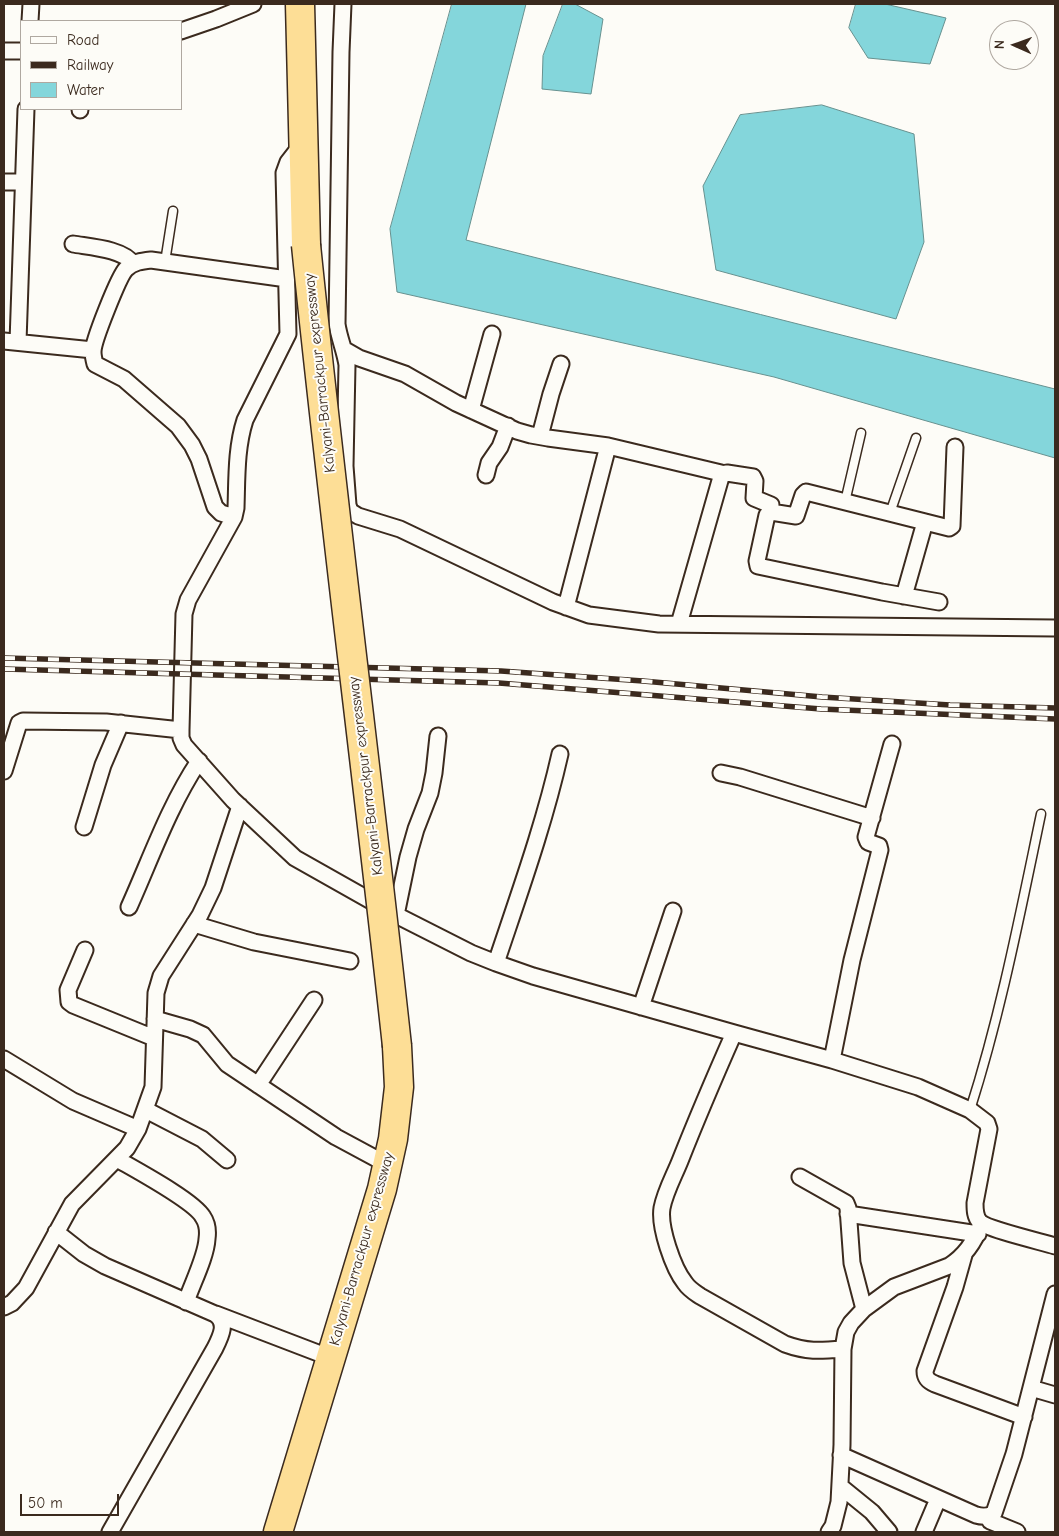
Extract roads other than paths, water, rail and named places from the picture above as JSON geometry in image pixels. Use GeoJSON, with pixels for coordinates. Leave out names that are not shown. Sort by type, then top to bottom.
{"type":"FeatureCollection","features":[{"type":"Feature","properties":{"kind":"highway","name":"Kalyani-Barrackpur expressway"},"geometry":{"type":"LineString","coordinates":[[278,1532],[382,1189],[393,1139],[398,1087],[397,1046],[382,908],[327,446],[306,245],[300,4]]}},
{"type":"Feature","properties":{"kind":"street"},"geometry":{"type":"LineString","coordinates":[[30,20],[31,4]]}},
{"type":"Feature","properties":{"kind":"street"},"geometry":{"type":"LineString","coordinates":[[182,31],[253,4]]}},
{"type":"Feature","properties":{"kind":"street"},"geometry":{"type":"LineString","coordinates":[[343,4],[337,324],[345,350],[347,365],[345,466],[350,512],[400,529],[553,602],[589,615],[659,624],[1055,628]]}},
{"type":"Feature","properties":{"kind":"street"},"geometry":{"type":"LineString","coordinates":[[4,51],[20,51]]}},
{"type":"Feature","properties":{"kind":"street"},"geometry":{"type":"LineString","coordinates":[[26,110],[23,182],[11,342],[93,350]]}},
{"type":"Feature","properties":{"kind":"street"},"geometry":{"type":"LineString","coordinates":[[304,143],[288,162],[284,173],[288,334],[245,420],[241,433],[234,517],[188,600],[184,614],[181,730],[184,745],[240,806],[295,858],[396,915],[471,953],[496,964],[533,976],[832,1060],[918,1087],[970,1110],[986,1123],[989,1129],[975,1203],[979,1229],[964,1255],[956,1286],[925,1371],[925,1376],[928,1381],[935,1384],[1024,1417]]}},
{"type":"Feature","properties":{"kind":"street"},"geometry":{"type":"LineString","coordinates":[[4,182],[23,182]]}},
{"type":"Feature","properties":{"kind":"street"},"geometry":{"type":"LineString","coordinates":[[73,244],[118,253],[127,256],[134,264]]}},
{"type":"Feature","properties":{"kind":"street"},"geometry":{"type":"LineString","coordinates":[[234,517],[221,513],[215,507],[199,459],[192,445],[178,426],[124,379],[95,364],[93,350],[121,276],[126,269],[142,261],[151,260],[286,278]]}},
{"type":"Feature","properties":{"kind":"street"},"geometry":{"type":"LineString","coordinates":[[288,334],[339,334]]}},
{"type":"Feature","properties":{"kind":"street"},"geometry":{"type":"LineString","coordinates":[[470,410],[492,334]]}},
{"type":"Feature","properties":{"kind":"street"},"geometry":{"type":"LineString","coordinates":[[345,350],[358,358],[405,374],[470,410],[531,435],[608,446],[721,474],[727,473],[753,477],[756,481],[754,498],[769,503],[771,506],[771,512],[767,515],[757,561],[758,566],[939,602]]}},
{"type":"Feature","properties":{"kind":"street"},"geometry":{"type":"LineString","coordinates":[[540,436],[561,364]]}},
{"type":"Feature","properties":{"kind":"street"},"geometry":{"type":"LineString","coordinates":[[486,475],[489,463],[500,447],[508,426]]}},
{"type":"Feature","properties":{"kind":"street"},"geometry":{"type":"LineString","coordinates":[[566,607],[608,446]]}},
{"type":"Feature","properties":{"kind":"street"},"geometry":{"type":"LineString","coordinates":[[771,512],[796,516],[803,495],[806,492],[949,528],[952,526],[955,447]]}},
{"type":"Feature","properties":{"kind":"street"},"geometry":{"type":"LineString","coordinates":[[679,624],[721,474]]}},
{"type":"Feature","properties":{"kind":"street"},"geometry":{"type":"LineString","coordinates":[[904,596],[925,522]]}},
{"type":"Feature","properties":{"kind":"street"},"geometry":{"type":"LineString","coordinates":[[4,771],[20,722],[78,721],[181,730]]}},
{"type":"Feature","properties":{"kind":"street"},"geometry":{"type":"LineString","coordinates":[[84,827],[103,765],[121,724]]}},
{"type":"Feature","properties":{"kind":"street"},"geometry":{"type":"LineString","coordinates":[[396,915],[416,829],[430,793],[438,736]]}},
{"type":"Feature","properties":{"kind":"street"},"geometry":{"type":"LineString","coordinates":[[832,1060],[850,970],[880,850],[878,846],[866,840],[867,832],[892,744]]}},
{"type":"Feature","properties":{"kind":"street"},"geometry":{"type":"LineString","coordinates":[[496,964],[540,832],[560,754]]}},
{"type":"Feature","properties":{"kind":"street"},"geometry":{"type":"LineString","coordinates":[[129,907],[176,800],[199,761]]}},
{"type":"Feature","properties":{"kind":"street"},"geometry":{"type":"LineString","coordinates":[[720,773],[754,781],[872,818]]}},
{"type":"Feature","properties":{"kind":"street"},"geometry":{"type":"LineString","coordinates":[[4,1307],[12,1304],[26,1288],[72,1204],[127,1148],[138,1129],[153,1087],[156,993],[161,976],[200,915],[213,888],[240,806]]}},
{"type":"Feature","properties":{"kind":"street"},"geometry":{"type":"LineString","coordinates":[[642,1007],[673,911]]}},
{"type":"Feature","properties":{"kind":"street"},"geometry":{"type":"LineString","coordinates":[[194,924],[254,942],[350,961]]}},
{"type":"Feature","properties":{"kind":"street"},"geometry":{"type":"LineString","coordinates":[[85,950],[68,990],[69,1002],[105,1020],[154,1038]]}},
{"type":"Feature","properties":{"kind":"street"},"geometry":{"type":"LineString","coordinates":[[258,1085],[314,1000]]}},
{"type":"Feature","properties":{"kind":"street"},"geometry":{"type":"LineString","coordinates":[[155,1019],[190,1029],[203,1035],[227,1064],[336,1137],[388,1166]]}},
{"type":"Feature","properties":{"kind":"street"},"geometry":{"type":"LineString","coordinates":[[734,1034],[691,1132],[662,1207],[665,1236],[678,1272],[691,1290],[700,1296],[785,1344],[814,1351],[843,1349]]}},
{"type":"Feature","properties":{"kind":"street"},"geometry":{"type":"LineString","coordinates":[[4,1059],[73,1101],[138,1129]]}},
{"type":"Feature","properties":{"kind":"street"},"geometry":{"type":"LineString","coordinates":[[146,1110],[202,1140],[227,1160]]}},
{"type":"Feature","properties":{"kind":"street"},"geometry":{"type":"LineString","coordinates":[[117,1159],[191,1204],[204,1218],[207,1227],[206,1244],[186,1302]]}},
{"type":"Feature","properties":{"kind":"street"},"geometry":{"type":"LineString","coordinates":[[800,1177],[846,1202],[852,1264],[864,1310]]}},
{"type":"Feature","properties":{"kind":"street"},"geometry":{"type":"LineString","coordinates":[[848,1214],[979,1229],[1055,1246]]}},
{"type":"Feature","properties":{"kind":"street"},"geometry":{"type":"LineString","coordinates":[[56,1232],[84,1254],[105,1266],[214,1314],[331,1358]]}},
{"type":"Feature","properties":{"kind":"street"},"geometry":{"type":"LineString","coordinates":[[830,1532],[836,1516],[840,1486],[843,1349],[846,1332],[851,1323],[864,1310],[894,1288],[949,1266],[964,1255]]}},
{"type":"Feature","properties":{"kind":"street"},"geometry":{"type":"LineString","coordinates":[[989,1523],[1006,1480],[1055,1294]]}},
{"type":"Feature","properties":{"kind":"street"},"geometry":{"type":"LineString","coordinates":[[110,1532],[220,1338],[224,1324],[220,1317],[214,1314]]}},
{"type":"Feature","properties":{"kind":"street"},"geometry":{"type":"LineString","coordinates":[[1031,1388],[1055,1395]]}},
{"type":"Feature","properties":{"kind":"street"},"geometry":{"type":"LineString","coordinates":[[841,1455],[938,1499],[984,1517],[989,1523],[1017,1532]]}},
{"type":"Feature","properties":{"kind":"street"},"geometry":{"type":"LineString","coordinates":[[840,1486],[872,1512],[889,1532]]}},
{"type":"Feature","properties":{"kind":"street"},"geometry":{"type":"LineString","coordinates":[[924,1532],[938,1499]]}},
{"type":"Feature","properties":{"kind":"lane"},"geometry":{"type":"LineString","coordinates":[[165,262],[173,211]]}},
{"type":"Feature","properties":{"kind":"lane"},"geometry":{"type":"LineString","coordinates":[[845,502],[862,433]]}},
{"type":"Feature","properties":{"kind":"lane"},"geometry":{"type":"LineString","coordinates":[[890,513],[916,438]]}},
{"type":"Feature","properties":{"kind":"lane"},"geometry":{"type":"LineString","coordinates":[[970,1110],[984,1066],[1003,992],[1041,814]]}},
{"type":"Feature","properties":{"kind":"water"},"geometry":{"type":"Polygon","coordinates":[[[452,4],[526,4],[466,240],[1055,389],[1055,458],[774,377],[397,292],[390,229],[452,4]]]}},
{"type":"Feature","properties":{"kind":"water"},"geometry":{"type":"Polygon","coordinates":[[[563,4],[575,4],[603,19],[591,94],[542,89],[543,56],[563,4]]]}},
{"type":"Feature","properties":{"kind":"water"},"geometry":{"type":"Polygon","coordinates":[[[856,4],[885,4],[946,18],[930,64],[868,58],[849,28],[856,4]]]}},
{"type":"Feature","properties":{"kind":"water"},"geometry":{"type":"Polygon","coordinates":[[[822,105],[914,134],[924,242],[896,319],[716,270],[703,186],[740,115],[822,105]]]}},
{"type":"Feature","properties":{"kind":"railway"},"geometry":{"type":"LineString","coordinates":[[4,658],[501,671],[822,697],[950,705],[1055,708]]}},
{"type":"Feature","properties":{"kind":"railway"},"geometry":{"type":"LineString","coordinates":[[4,669],[499,683],[821,709],[1055,719]]}}]}
